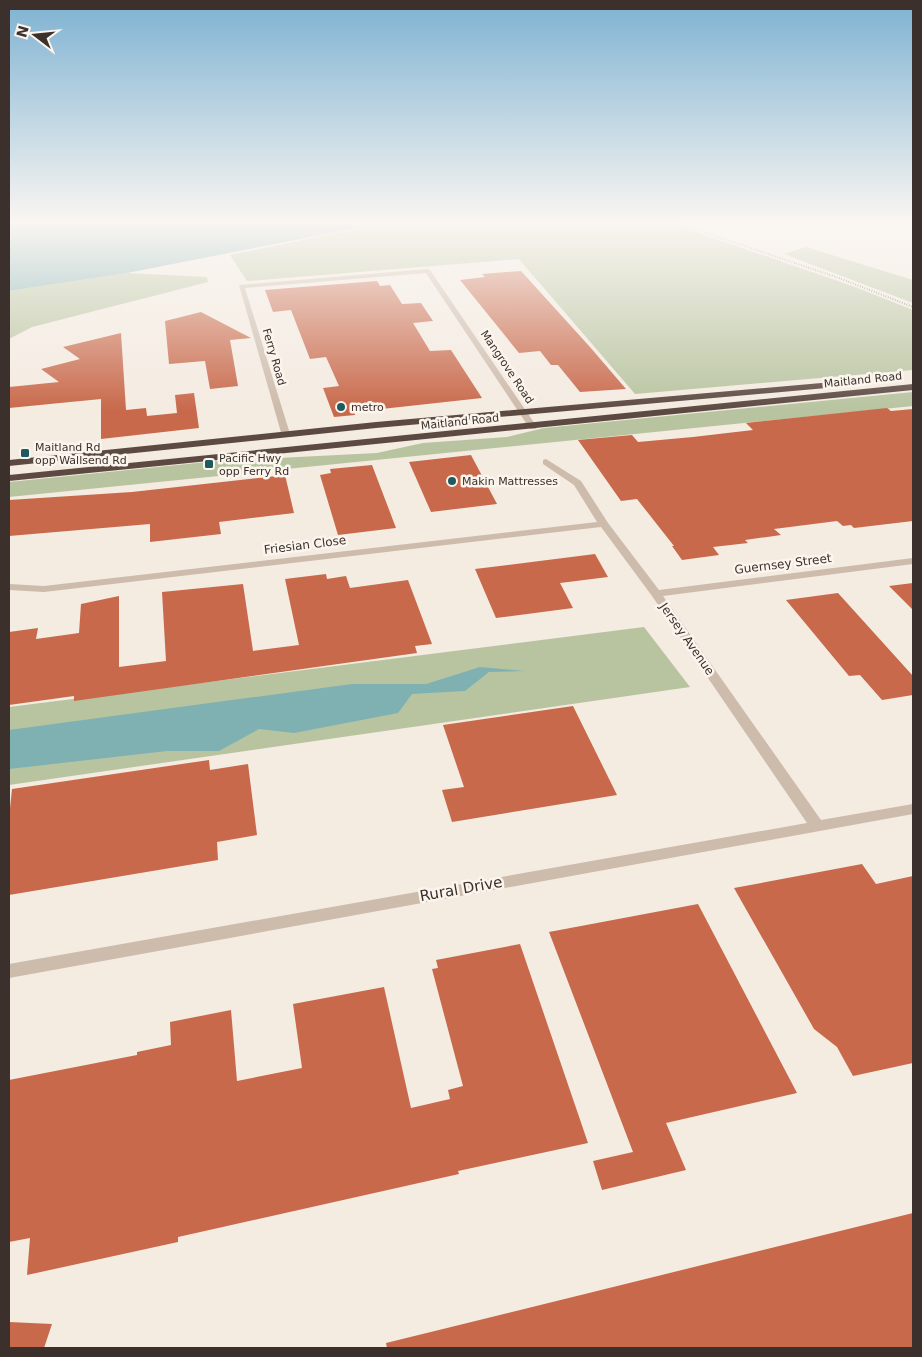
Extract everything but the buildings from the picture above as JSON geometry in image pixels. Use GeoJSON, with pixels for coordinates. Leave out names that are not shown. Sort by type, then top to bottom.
{"type":"FeatureCollection","features":[{"type":"Feature","properties":{"kind":"highway","name":"Maitland Road"},"geometry":{"type":"LineString","coordinates":[[9,463],[523,411],[913,378]]}},
{"type":"Feature","properties":{"kind":"highway","name":"Maitland Road"},"geometry":{"type":"LineString","coordinates":[[9,478],[533,427],[913,387]]}},
{"type":"Feature","properties":{"kind":"street","name":"Ferry Road"},"geometry":{"type":"LineString","coordinates":[[262,284],[241,286],[285,434]]}},
{"type":"Feature","properties":{"kind":"street","name":"Mangrove Road"},"geometry":{"type":"LineString","coordinates":[[437,284],[533,427]]}},
{"type":"Feature","properties":{"kind":"street","name":"Jersey Avenue"},"geometry":{"type":"LineString","coordinates":[[546,462],[578,483],[604,524],[656,594],[817,826]]}},
{"type":"Feature","properties":{"kind":"street","name":"Friesian Close"},"geometry":{"type":"LineString","coordinates":[[9,587],[44,589],[604,524]]}},
{"type":"Feature","properties":{"kind":"street","name":"Guernsey Street"},"geometry":{"type":"LineString","coordinates":[[656,594],[913,561]]}},
{"type":"Feature","properties":{"kind":"street","name":"Rural Drive"},"geometry":{"type":"LineString","coordinates":[[9,970],[913,809]]}},
{"type":"Feature","properties":{"kind":"green space"},"geometry":{"type":"Polygon","coordinates":[[[53,284],[199,284],[32,327],[9,339],[9,291],[53,284]]]}},
{"type":"Feature","properties":{"kind":"green space"},"geometry":{"type":"Polygon","coordinates":[[[541,284],[847,284],[913,310],[913,370],[635,394],[541,284]]]}},
{"type":"Feature","properties":{"kind":"green space"},"geometry":{"type":"Polygon","coordinates":[[[864,284],[913,284],[913,303],[864,284]]]}},
{"type":"Feature","properties":{"kind":"green space"},"geometry":{"type":"Polygon","coordinates":[[[913,392],[913,406],[9,497],[9,482],[217,461],[377,453],[423,443],[507,437],[544,428],[913,392]]]}},
{"type":"Feature","properties":{"kind":"green space"},"geometry":{"type":"Polygon","coordinates":[[[644,627],[690,687],[9,785],[9,707],[644,627]]]}},
{"type":"Feature","properties":{"kind":"water"},"geometry":{"type":"Polygon","coordinates":[[[9,284],[53,284],[9,291],[9,284]]]}},
{"type":"Feature","properties":{"kind":"water"},"geometry":{"type":"Polygon","coordinates":[[[480,667],[524,671],[489,672],[465,691],[412,694],[398,713],[294,733],[259,729],[219,751],[167,751],[9,769],[9,730],[352,684],[426,684],[480,667]]]}},
{"type":"Feature","properties":{"kind":"railway"},"geometry":{"type":"LineString","coordinates":[[855,284],[913,307]]}},
{"type":"Feature","properties":{"kind":"place","name":"metro"},"geometry":{"type":"Point","coordinates":[341,407]}},
{"type":"Feature","properties":{"kind":"place","name":"Maitland Rd opp Wallsend Rd"},"geometry":{"type":"Point","coordinates":[25,453]}},
{"type":"Feature","properties":{"kind":"place","name":"Pacific Hwy opp Ferry Rd"},"geometry":{"type":"Point","coordinates":[209,464]}},
{"type":"Feature","properties":{"kind":"place","name":"Makin Mattresses"},"geometry":{"type":"Point","coordinates":[452,481]}}]}
